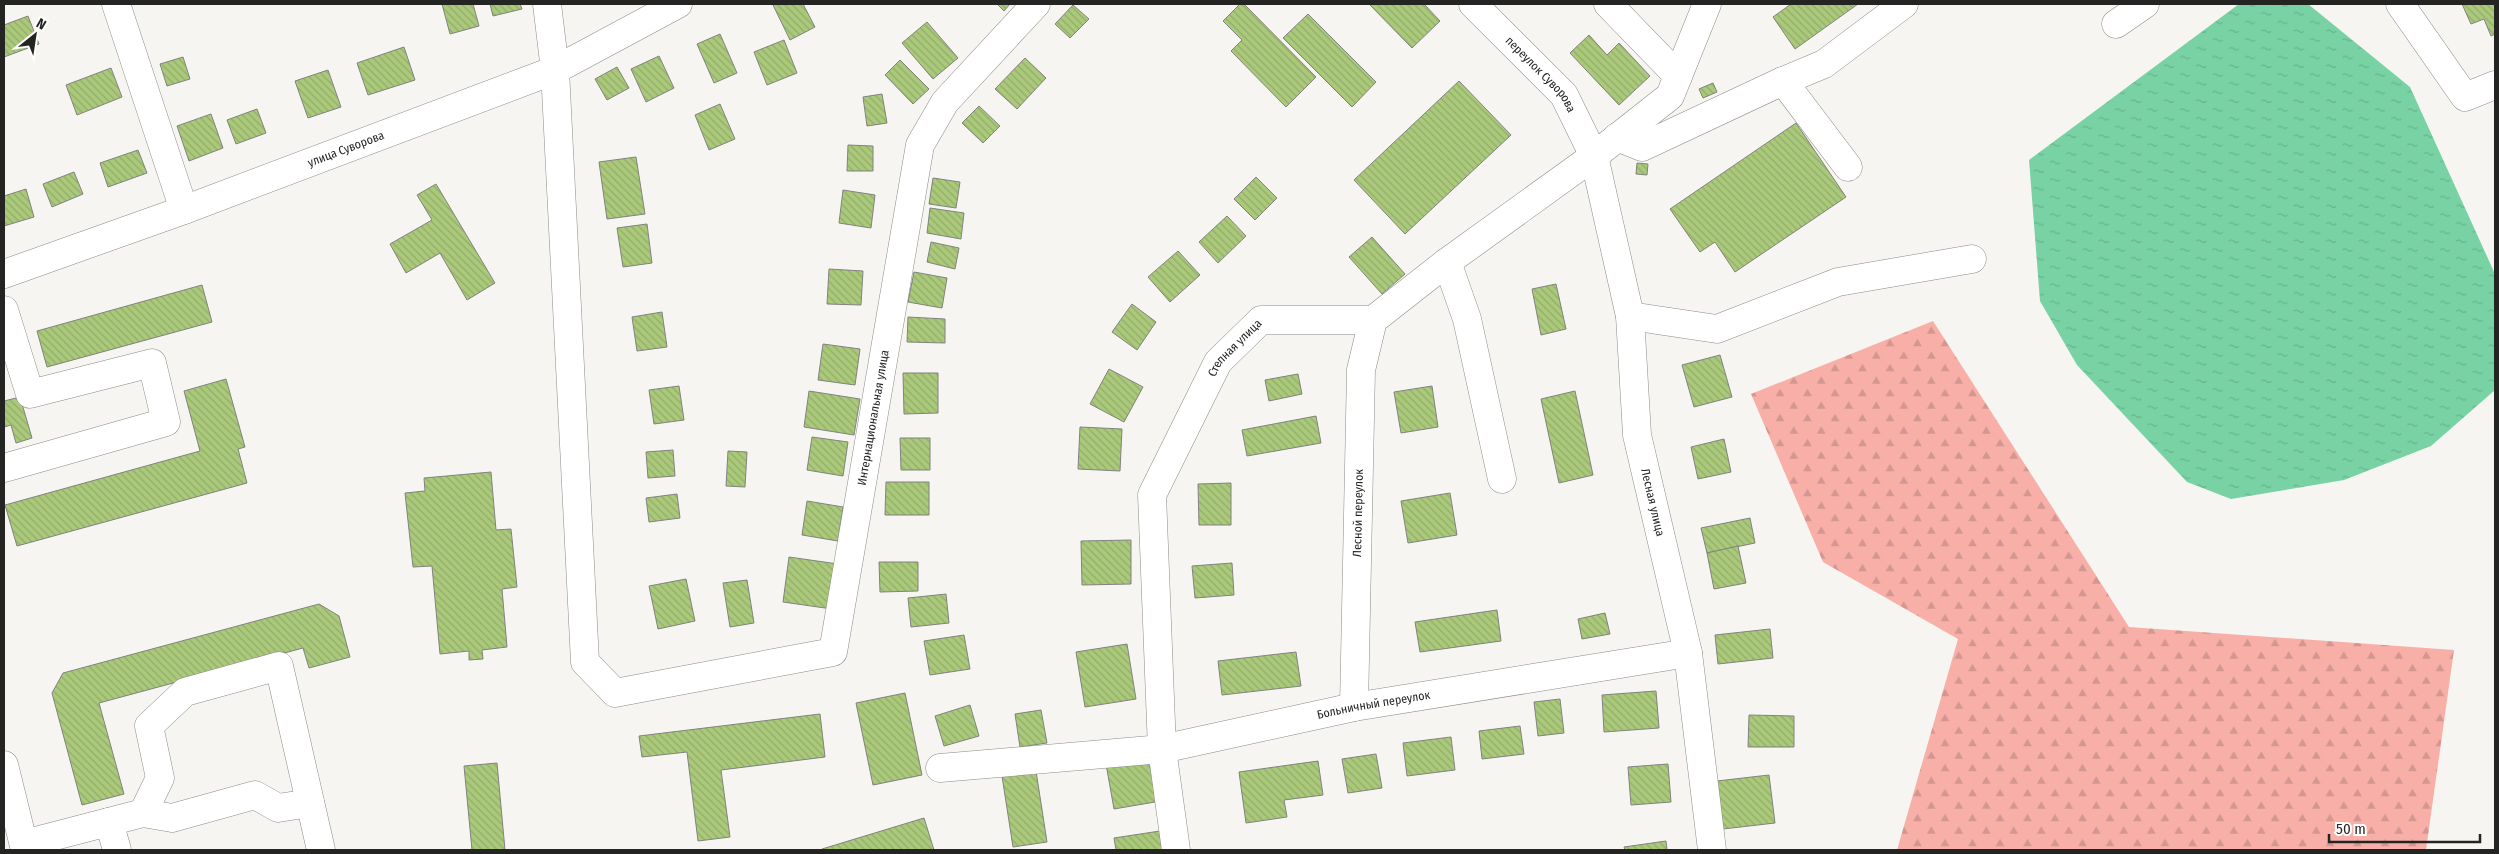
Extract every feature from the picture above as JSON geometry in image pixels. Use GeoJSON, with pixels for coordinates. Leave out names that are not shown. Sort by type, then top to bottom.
{"type":"FeatureCollection","features":[{"type":"Feature","properties":{"kind":"street"},"geometry":{"type":"LineString","coordinates":[[116,4],[184,210]]}},
{"type":"Feature","properties":{"kind":"street"},"geometry":{"type":"LineString","coordinates":[[547,4],[555,70]]}},
{"type":"Feature","properties":{"kind":"street","name":"улица Суворова"},"geometry":{"type":"LineString","coordinates":[[4,274],[184,210],[555,70],[678,4]]}},
{"type":"Feature","properties":{"kind":"street","name":"Интернациональная улица"},"geometry":{"type":"LineString","coordinates":[[555,70],[585,662],[616,693],[833,652],[920,144],[945,102],[1036,4]]}},
{"type":"Feature","properties":{"kind":"street","name":"переулок Суворова"},"geometry":{"type":"LineString","coordinates":[[1473,4],[1564,95],[1594,156]]}},
{"type":"Feature","properties":{"kind":"street"},"geometry":{"type":"LineString","coordinates":[[1608,4],[1678,76]]}},
{"type":"Feature","properties":{"kind":"street"},"geometry":{"type":"LineString","coordinates":[[1372,320],[1447,262],[1594,156],[1670,96],[1707,4]]}},
{"type":"Feature","properties":{"kind":"street"},"geometry":{"type":"LineString","coordinates":[[1617,137],[1642,147],[1783,81],[1824,64],[1904,4]]}},
{"type":"Feature","properties":{"kind":"street"},"geometry":{"type":"LineString","coordinates":[[2116,24],[2145,4]]}},
{"type":"Feature","properties":{"kind":"street"},"geometry":{"type":"LineString","coordinates":[[2400,4],[2486,93]]}},
{"type":"Feature","properties":{"kind":"street"},"geometry":{"type":"LineString","coordinates":[[1783,81],[1848,167]]}},
{"type":"Feature","properties":{"kind":"street","name":"Лесная улица"},"geometry":{"type":"LineString","coordinates":[[1594,156],[1630,316],[1637,436],[1688,653],[1712,850]]}},
{"type":"Feature","properties":{"kind":"street"},"geometry":{"type":"LineString","coordinates":[[1630,316],[1717,329],[1838,282],[1972,259]]}},
{"type":"Feature","properties":{"kind":"street"},"geometry":{"type":"LineString","coordinates":[[1447,262],[1467,320],[1502,479]]}},
{"type":"Feature","properties":{"kind":"street"},"geometry":{"type":"LineString","coordinates":[[4,310],[30,394],[152,363],[166,422],[4,468]]}},
{"type":"Feature","properties":{"kind":"street","name":"Степная улица"},"geometry":{"type":"LineString","coordinates":[[1162,749],[1152,495],[1218,362],[1261,320],[1372,320]]}},
{"type":"Feature","properties":{"kind":"street","name":"Лесной переулок"},"geometry":{"type":"LineString","coordinates":[[1354,707],[1361,370],[1372,320]]}},
{"type":"Feature","properties":{"kind":"street","name":"Больничный переулок"},"geometry":{"type":"LineString","coordinates":[[940,768],[1162,749],[1354,707],[1688,653]]}},
{"type":"Feature","properties":{"kind":"street"},"geometry":{"type":"LineString","coordinates":[[143,814],[160,778],[149,726],[185,692],[279,666],[321,850]]}},
{"type":"Feature","properties":{"kind":"street"},"geometry":{"type":"LineString","coordinates":[[1162,749],[1176,850]]}},
{"type":"Feature","properties":{"kind":"street"},"geometry":{"type":"LineString","coordinates":[[5,773],[25,847],[143,814],[172,818],[255,795],[278,808],[310,803]]}},
{"type":"Feature","properties":{"kind":"street"},"geometry":{"type":"LineString","coordinates":[[109,822],[116,850]]}},
{"type":"Feature","properties":{"kind":"green space"},"geometry":{"type":"Polygon","coordinates":[[[1933,321],[2129,627],[2454,650],[2426,850],[1897,850],[1958,639],[1823,562],[1751,394],[1933,321]]]}},
{"type":"Feature","properties":{"kind":"water"},"geometry":{"type":"Polygon","coordinates":[[[2239,4],[2308,4],[2410,87],[2495,274],[2495,390],[2431,446],[2344,480],[2231,499],[2187,482],[2077,365],[2040,301],[2029,160],[2239,4]]]}},
{"type":"Feature","properties":{"kind":"building"},"geometry":{"type":"Polygon","coordinates":[[[442,4],[473,4],[479,26],[450,34],[442,4]]]}},
{"type":"Feature","properties":{"kind":"building"},"geometry":{"type":"Polygon","coordinates":[[[490,4],[520,4],[522,9],[493,16],[490,4]]]}},
{"type":"Feature","properties":{"kind":"building"},"geometry":{"type":"Polygon","coordinates":[[[803,4],[815,27],[790,40],[773,5],[803,4]]]}},
{"type":"Feature","properties":{"kind":"building"},"geometry":{"type":"Polygon","coordinates":[[[997,4],[1010,4],[1004,11],[997,4]]]}},
{"type":"Feature","properties":{"kind":"building"},"geometry":{"type":"Polygon","coordinates":[[[1240,4],[1244,4],[1316,77],[1286,107],[1231,51],[1242,40],[1223,21],[1240,4]]]}},
{"type":"Feature","properties":{"kind":"building"},"geometry":{"type":"Polygon","coordinates":[[[1369,4],[1424,4],[1440,21],[1412,48],[1369,4]]]}},
{"type":"Feature","properties":{"kind":"building"},"geometry":{"type":"Polygon","coordinates":[[[1791,4],[1858,4],[1795,49],[1773,17],[1791,4]]]}},
{"type":"Feature","properties":{"kind":"building"},"geometry":{"type":"Polygon","coordinates":[[[2462,4],[2495,4],[2495,34],[2491,36],[2484,19],[2471,24],[2462,4]]]}},
{"type":"Feature","properties":{"kind":"building"},"geometry":{"type":"Polygon","coordinates":[[[1073,5],[1089,19],[1070,38],[1055,24],[1073,5]]]}},
{"type":"Feature","properties":{"kind":"building"},"geometry":{"type":"Polygon","coordinates":[[[1308,14],[1376,82],[1352,107],[1283,38],[1308,14]]]}},
{"type":"Feature","properties":{"kind":"building"},"geometry":{"type":"Polygon","coordinates":[[[28,16],[39,44],[4,57],[4,25],[28,16]]]}},
{"type":"Feature","properties":{"kind":"building"},"geometry":{"type":"Polygon","coordinates":[[[927,22],[958,58],[933,79],[902,43],[927,22]]]}},
{"type":"Feature","properties":{"kind":"building"},"geometry":{"type":"Polygon","coordinates":[[[720,34],[737,73],[714,83],[697,44],[720,34]]]}},
{"type":"Feature","properties":{"kind":"building"},"geometry":{"type":"Polygon","coordinates":[[[1589,35],[1607,55],[1619,43],[1650,76],[1619,105],[1570,53],[1589,35]]]}},
{"type":"Feature","properties":{"kind":"building"},"geometry":{"type":"Polygon","coordinates":[[[784,40],[797,73],[767,85],[754,52],[784,40]]]}},
{"type":"Feature","properties":{"kind":"building"},"geometry":{"type":"Polygon","coordinates":[[[404,47],[415,80],[368,95],[357,63],[404,47]]]}},
{"type":"Feature","properties":{"kind":"building"},"geometry":{"type":"Polygon","coordinates":[[[659,56],[674,88],[646,102],[631,69],[659,56]]]}},
{"type":"Feature","properties":{"kind":"building"},"geometry":{"type":"Polygon","coordinates":[[[183,57],[190,79],[167,86],[160,64],[183,57]]]}},
{"type":"Feature","properties":{"kind":"building"},"geometry":{"type":"Polygon","coordinates":[[[1025,58],[1046,78],[1017,109],[995,89],[1025,58]]]}},
{"type":"Feature","properties":{"kind":"building"},"geometry":{"type":"Polygon","coordinates":[[[900,60],[929,89],[913,104],[885,75],[900,60]]]}},
{"type":"Feature","properties":{"kind":"building"},"geometry":{"type":"Polygon","coordinates":[[[617,67],[629,88],[607,100],[595,79],[617,67]]]}},
{"type":"Feature","properties":{"kind":"building"},"geometry":{"type":"Polygon","coordinates":[[[111,68],[122,97],[77,115],[66,85],[111,68]]]}},
{"type":"Feature","properties":{"kind":"building"},"geometry":{"type":"Polygon","coordinates":[[[328,70],[341,107],[308,118],[295,81],[328,70]]]}},
{"type":"Feature","properties":{"kind":"building"},"geometry":{"type":"Polygon","coordinates":[[[1459,81],[1511,135],[1405,234],[1354,180],[1459,81]]]}},
{"type":"Feature","properties":{"kind":"building"},"geometry":{"type":"Polygon","coordinates":[[[1713,83],[1717,92],[1703,98],[1699,89],[1713,83]]]}},
{"type":"Feature","properties":{"kind":"building"},"geometry":{"type":"Polygon","coordinates":[[[882,94],[887,123],[867,126],[863,97],[882,94]]]}},
{"type":"Feature","properties":{"kind":"building"},"geometry":{"type":"Polygon","coordinates":[[[720,104],[735,139],[709,150],[695,115],[720,104]]]}},
{"type":"Feature","properties":{"kind":"building"},"geometry":{"type":"Polygon","coordinates":[[[979,106],[1000,126],[983,143],[962,123],[979,106]]]}},
{"type":"Feature","properties":{"kind":"building"},"geometry":{"type":"Polygon","coordinates":[[[257,109],[266,133],[236,144],[227,120],[257,109]]]}},
{"type":"Feature","properties":{"kind":"building"},"geometry":{"type":"Polygon","coordinates":[[[211,114],[223,148],[189,161],[177,126],[211,114]]]}},
{"type":"Feature","properties":{"kind":"building"},"geometry":{"type":"Polygon","coordinates":[[[1796,123],[1846,197],[1735,272],[1715,242],[1700,252],[1670,209],[1796,123]]]}},
{"type":"Feature","properties":{"kind":"building"},"geometry":{"type":"Polygon","coordinates":[[[848,145],[873,146],[873,171],[847,171],[848,145]]]}},
{"type":"Feature","properties":{"kind":"building"},"geometry":{"type":"Polygon","coordinates":[[[138,150],[147,173],[108,187],[100,163],[138,150]]]}},
{"type":"Feature","properties":{"kind":"building"},"geometry":{"type":"Polygon","coordinates":[[[636,157],[645,214],[607,219],[599,162],[636,157]]]}},
{"type":"Feature","properties":{"kind":"building"},"geometry":{"type":"Polygon","coordinates":[[[1637,163],[1648,164],[1647,175],[1636,174],[1637,163]]]}},
{"type":"Feature","properties":{"kind":"building"},"geometry":{"type":"Polygon","coordinates":[[[74,172],[83,194],[52,207],[43,184],[74,172]]]}},
{"type":"Feature","properties":{"kind":"building"},"geometry":{"type":"Polygon","coordinates":[[[1256,177],[1277,198],[1255,220],[1234,199],[1256,177]]]}},
{"type":"Feature","properties":{"kind":"building"},"geometry":{"type":"Polygon","coordinates":[[[933,178],[960,182],[956,208],[929,204],[933,178]]]}},
{"type":"Feature","properties":{"kind":"building"},"geometry":{"type":"Polygon","coordinates":[[[436,184],[495,283],[467,300],[440,253],[406,273],[390,244],[432,220],[417,195],[436,184]]]}},
{"type":"Feature","properties":{"kind":"building"},"geometry":{"type":"Polygon","coordinates":[[[26,189],[34,217],[4,226],[4,196],[26,189]]]}},
{"type":"Feature","properties":{"kind":"building"},"geometry":{"type":"Polygon","coordinates":[[[843,190],[875,195],[871,228],[839,223],[843,190]]]}},
{"type":"Feature","properties":{"kind":"building"},"geometry":{"type":"Polygon","coordinates":[[[930,208],[964,213],[961,239],[927,233],[930,208]]]}},
{"type":"Feature","properties":{"kind":"building"},"geometry":{"type":"Polygon","coordinates":[[[1227,216],[1246,236],[1218,263],[1199,242],[1227,216]]]}},
{"type":"Feature","properties":{"kind":"building"},"geometry":{"type":"Polygon","coordinates":[[[647,224],[652,263],[623,267],[617,228],[647,224]]]}},
{"type":"Feature","properties":{"kind":"building"},"geometry":{"type":"Polygon","coordinates":[[[1372,237],[1405,274],[1382,294],[1349,257],[1372,237]]]}},
{"type":"Feature","properties":{"kind":"building"},"geometry":{"type":"Polygon","coordinates":[[[931,242],[959,248],[955,269],[927,262],[931,242]]]}},
{"type":"Feature","properties":{"kind":"building"},"geometry":{"type":"Polygon","coordinates":[[[1178,251],[1200,275],[1170,302],[1148,277],[1178,251]]]}},
{"type":"Feature","properties":{"kind":"building"},"geometry":{"type":"Polygon","coordinates":[[[829,269],[863,271],[861,305],[827,304],[829,269]]]}},
{"type":"Feature","properties":{"kind":"building"},"geometry":{"type":"Polygon","coordinates":[[[914,272],[947,278],[942,308],[908,302],[914,272]]]}},
{"type":"Feature","properties":{"kind":"building"},"geometry":{"type":"Polygon","coordinates":[[[1556,284],[1566,329],[1541,335],[1532,289],[1556,284]]]}},
{"type":"Feature","properties":{"kind":"building"},"geometry":{"type":"Polygon","coordinates":[[[202,285],[212,322],[47,367],[37,331],[202,285]]]}},
{"type":"Feature","properties":{"kind":"building"},"geometry":{"type":"Polygon","coordinates":[[[1132,304],[1156,322],[1137,350],[1112,332],[1132,304]]]}},
{"type":"Feature","properties":{"kind":"building"},"geometry":{"type":"Polygon","coordinates":[[[662,312],[667,347],[637,351],[632,317],[662,312]]]}},
{"type":"Feature","properties":{"kind":"building"},"geometry":{"type":"Polygon","coordinates":[[[908,317],[945,319],[945,343],[907,342],[908,317]]]}},
{"type":"Feature","properties":{"kind":"building"},"geometry":{"type":"Polygon","coordinates":[[[823,344],[860,349],[855,385],[818,380],[823,344]]]}},
{"type":"Feature","properties":{"kind":"building"},"geometry":{"type":"Polygon","coordinates":[[[1720,355],[1732,397],[1694,407],[1682,365],[1720,355]]]}},
{"type":"Feature","properties":{"kind":"building"},"geometry":{"type":"Polygon","coordinates":[[[1109,369],[1143,387],[1124,422],[1090,404],[1109,369]]]}},
{"type":"Feature","properties":{"kind":"building"},"geometry":{"type":"Polygon","coordinates":[[[903,373],[938,373],[938,413],[904,414],[903,373]]]}},
{"type":"Feature","properties":{"kind":"building"},"geometry":{"type":"Polygon","coordinates":[[[1298,374],[1302,394],[1269,401],[1265,380],[1298,374]]]}},
{"type":"Feature","properties":{"kind":"building"},"geometry":{"type":"Polygon","coordinates":[[[226,379],[245,447],[238,449],[247,483],[17,546],[5,505],[200,451],[184,391],[226,379]]]}},
{"type":"Feature","properties":{"kind":"building"},"geometry":{"type":"Polygon","coordinates":[[[679,386],[684,420],[654,424],[649,390],[679,386]]]}},
{"type":"Feature","properties":{"kind":"building"},"geometry":{"type":"Polygon","coordinates":[[[1432,386],[1438,427],[1401,433],[1394,392],[1432,386]]]}},
{"type":"Feature","properties":{"kind":"building"},"geometry":{"type":"Polygon","coordinates":[[[809,391],[860,399],[854,435],[804,427],[809,391]]]}},
{"type":"Feature","properties":{"kind":"building"},"geometry":{"type":"Polygon","coordinates":[[[1575,391],[1593,475],[1559,483],[1541,399],[1575,391]]]}},
{"type":"Feature","properties":{"kind":"building"},"geometry":{"type":"Polygon","coordinates":[[[20,397],[32,438],[16,443],[11,425],[4,427],[4,401],[20,397]]]}},
{"type":"Feature","properties":{"kind":"building"},"geometry":{"type":"Polygon","coordinates":[[[1316,416],[1321,443],[1247,456],[1242,430],[1316,416]]]}},
{"type":"Feature","properties":{"kind":"building"},"geometry":{"type":"Polygon","coordinates":[[[1080,427],[1122,429],[1120,471],[1078,469],[1080,427]]]}},
{"type":"Feature","properties":{"kind":"building"},"geometry":{"type":"Polygon","coordinates":[[[812,437],[848,442],[843,476],[807,470],[812,437]]]}},
{"type":"Feature","properties":{"kind":"building"},"geometry":{"type":"Polygon","coordinates":[[[900,438],[930,438],[930,470],[901,470],[900,438]]]}},
{"type":"Feature","properties":{"kind":"building"},"geometry":{"type":"Polygon","coordinates":[[[1724,439],[1731,472],[1698,479],[1691,447],[1724,439]]]}},
{"type":"Feature","properties":{"kind":"building"},"geometry":{"type":"Polygon","coordinates":[[[673,450],[675,476],[648,478],[646,452],[673,450]]]}},
{"type":"Feature","properties":{"kind":"building"},"geometry":{"type":"Polygon","coordinates":[[[728,451],[747,452],[745,487],[726,486],[728,451]]]}},
{"type":"Feature","properties":{"kind":"building"},"geometry":{"type":"Polygon","coordinates":[[[491,472],[496,530],[511,529],[517,587],[502,589],[507,647],[482,650],[483,659],[469,660],[469,651],[440,654],[432,566],[413,567],[405,493],[425,491],[424,478],[491,472]]]}},
{"type":"Feature","properties":{"kind":"building"},"geometry":{"type":"Polygon","coordinates":[[[886,482],[929,482],[929,515],[885,515],[886,482]]]}},
{"type":"Feature","properties":{"kind":"building"},"geometry":{"type":"Polygon","coordinates":[[[1231,483],[1231,525],[1199,525],[1198,484],[1231,483]]]}},
{"type":"Feature","properties":{"kind":"building"},"geometry":{"type":"Polygon","coordinates":[[[1450,493],[1457,535],[1408,543],[1401,501],[1450,493]]]}},
{"type":"Feature","properties":{"kind":"building"},"geometry":{"type":"Polygon","coordinates":[[[677,494],[680,518],[649,522],[646,498],[677,494]]]}},
{"type":"Feature","properties":{"kind":"building"},"geometry":{"type":"Polygon","coordinates":[[[807,501],[843,507],[838,541],[802,535],[807,501]]]}},
{"type":"Feature","properties":{"kind":"building"},"geometry":{"type":"Polygon","coordinates":[[[1750,518],[1755,543],[1707,553],[1701,528],[1750,518]]]}},
{"type":"Feature","properties":{"kind":"building"},"geometry":{"type":"Polygon","coordinates":[[[1131,540],[1131,584],[1082,585],[1081,541],[1131,540]]]}},
{"type":"Feature","properties":{"kind":"building"},"geometry":{"type":"Polygon","coordinates":[[[1738,546],[1746,583],[1714,589],[1707,553],[1738,546]]]}},
{"type":"Feature","properties":{"kind":"building"},"geometry":{"type":"Polygon","coordinates":[[[789,557],[838,564],[832,609],[783,602],[789,557]]]}},
{"type":"Feature","properties":{"kind":"building"},"geometry":{"type":"Polygon","coordinates":[[[879,562],[918,562],[918,591],[880,592],[879,562]]]}},
{"type":"Feature","properties":{"kind":"building"},"geometry":{"type":"Polygon","coordinates":[[[1232,563],[1234,595],[1195,598],[1192,566],[1232,563]]]}},
{"type":"Feature","properties":{"kind":"building"},"geometry":{"type":"Polygon","coordinates":[[[686,579],[695,621],[658,629],[649,586],[686,579]]]}},
{"type":"Feature","properties":{"kind":"building"},"geometry":{"type":"Polygon","coordinates":[[[747,580],[754,623],[730,627],[723,583],[747,580]]]}},
{"type":"Feature","properties":{"kind":"building"},"geometry":{"type":"Polygon","coordinates":[[[946,594],[949,623],[911,627],[908,598],[946,594]]]}},
{"type":"Feature","properties":{"kind":"building"},"geometry":{"type":"Polygon","coordinates":[[[319,604],[339,616],[350,657],[309,668],[303,648],[99,703],[124,794],[82,805],[52,693],[63,673],[319,604]]]}},
{"type":"Feature","properties":{"kind":"building"},"geometry":{"type":"Polygon","coordinates":[[[1497,610],[1501,641],[1420,652],[1415,622],[1497,610]]]}},
{"type":"Feature","properties":{"kind":"building"},"geometry":{"type":"Polygon","coordinates":[[[1605,613],[1610,634],[1582,639],[1578,619],[1605,613]]]}},
{"type":"Feature","properties":{"kind":"building"},"geometry":{"type":"Polygon","coordinates":[[[1770,629],[1773,658],[1718,664],[1715,635],[1770,629]]]}},
{"type":"Feature","properties":{"kind":"building"},"geometry":{"type":"Polygon","coordinates":[[[964,635],[970,669],[930,675],[924,641],[964,635]]]}},
{"type":"Feature","properties":{"kind":"building"},"geometry":{"type":"Polygon","coordinates":[[[1127,644],[1136,699],[1085,707],[1076,652],[1127,644]]]}},
{"type":"Feature","properties":{"kind":"building"},"geometry":{"type":"Polygon","coordinates":[[[1296,652],[1301,686],[1222,695],[1218,661],[1296,652]]]}},
{"type":"Feature","properties":{"kind":"building"},"geometry":{"type":"Polygon","coordinates":[[[1656,691],[1659,728],[1604,732],[1602,695],[1656,691]]]}},
{"type":"Feature","properties":{"kind":"building"},"geometry":{"type":"Polygon","coordinates":[[[905,693],[922,775],[873,785],[856,703],[905,693]]]}},
{"type":"Feature","properties":{"kind":"building"},"geometry":{"type":"Polygon","coordinates":[[[1560,699],[1564,733],[1538,736],[1534,702],[1560,699]]]}},
{"type":"Feature","properties":{"kind":"building"},"geometry":{"type":"Polygon","coordinates":[[[970,705],[979,736],[944,746],[935,716],[970,705]]]}},
{"type":"Feature","properties":{"kind":"building"},"geometry":{"type":"Polygon","coordinates":[[[1041,710],[1047,743],[1020,747],[1015,714],[1041,710]]]}},
{"type":"Feature","properties":{"kind":"building"},"geometry":{"type":"Polygon","coordinates":[[[820,714],[825,757],[721,770],[730,837],[698,841],[687,752],[642,757],[639,736],[820,714]]]}},
{"type":"Feature","properties":{"kind":"building"},"geometry":{"type":"Polygon","coordinates":[[[1749,715],[1794,716],[1794,747],[1748,747],[1749,715]]]}},
{"type":"Feature","properties":{"kind":"building"},"geometry":{"type":"Polygon","coordinates":[[[1520,726],[1524,754],[1482,759],[1479,731],[1520,726]]]}},
{"type":"Feature","properties":{"kind":"building"},"geometry":{"type":"Polygon","coordinates":[[[1451,737],[1455,770],[1407,776],[1403,743],[1451,737]]]}},
{"type":"Feature","properties":{"kind":"building"},"geometry":{"type":"Polygon","coordinates":[[[1376,754],[1382,788],[1348,793],[1342,759],[1376,754]]]}},
{"type":"Feature","properties":{"kind":"building"},"geometry":{"type":"Polygon","coordinates":[[[1153,756],[1161,801],[1114,809],[1106,764],[1153,756]]]}},
{"type":"Feature","properties":{"kind":"building"},"geometry":{"type":"Polygon","coordinates":[[[1318,761],[1323,795],[1284,800],[1287,817],[1246,823],[1239,772],[1318,761]]]}},
{"type":"Feature","properties":{"kind":"building"},"geometry":{"type":"Polygon","coordinates":[[[497,763],[505,850],[472,850],[464,766],[497,763]]]}},
{"type":"Feature","properties":{"kind":"building"},"geometry":{"type":"Polygon","coordinates":[[[1668,764],[1671,802],[1631,805],[1628,767],[1668,764]]]}},
{"type":"Feature","properties":{"kind":"building"},"geometry":{"type":"Polygon","coordinates":[[[1036,771],[1047,842],[1013,847],[1002,776],[1036,771]]]}},
{"type":"Feature","properties":{"kind":"building"},"geometry":{"type":"Polygon","coordinates":[[[1769,775],[1775,823],[1723,829],[1717,781],[1769,775]]]}},
{"type":"Feature","properties":{"kind":"building"},"geometry":{"type":"Polygon","coordinates":[[[924,818],[934,850],[822,849],[924,818]]]}},
{"type":"Feature","properties":{"kind":"building"},"geometry":{"type":"Polygon","coordinates":[[[1160,831],[1163,850],[1116,850],[1114,838],[1160,831]]]}},
{"type":"Feature","properties":{"kind":"building"},"geometry":{"type":"Polygon","coordinates":[[[1666,841],[1667,850],[1625,850],[1624,847],[1666,841]]]}}]}
